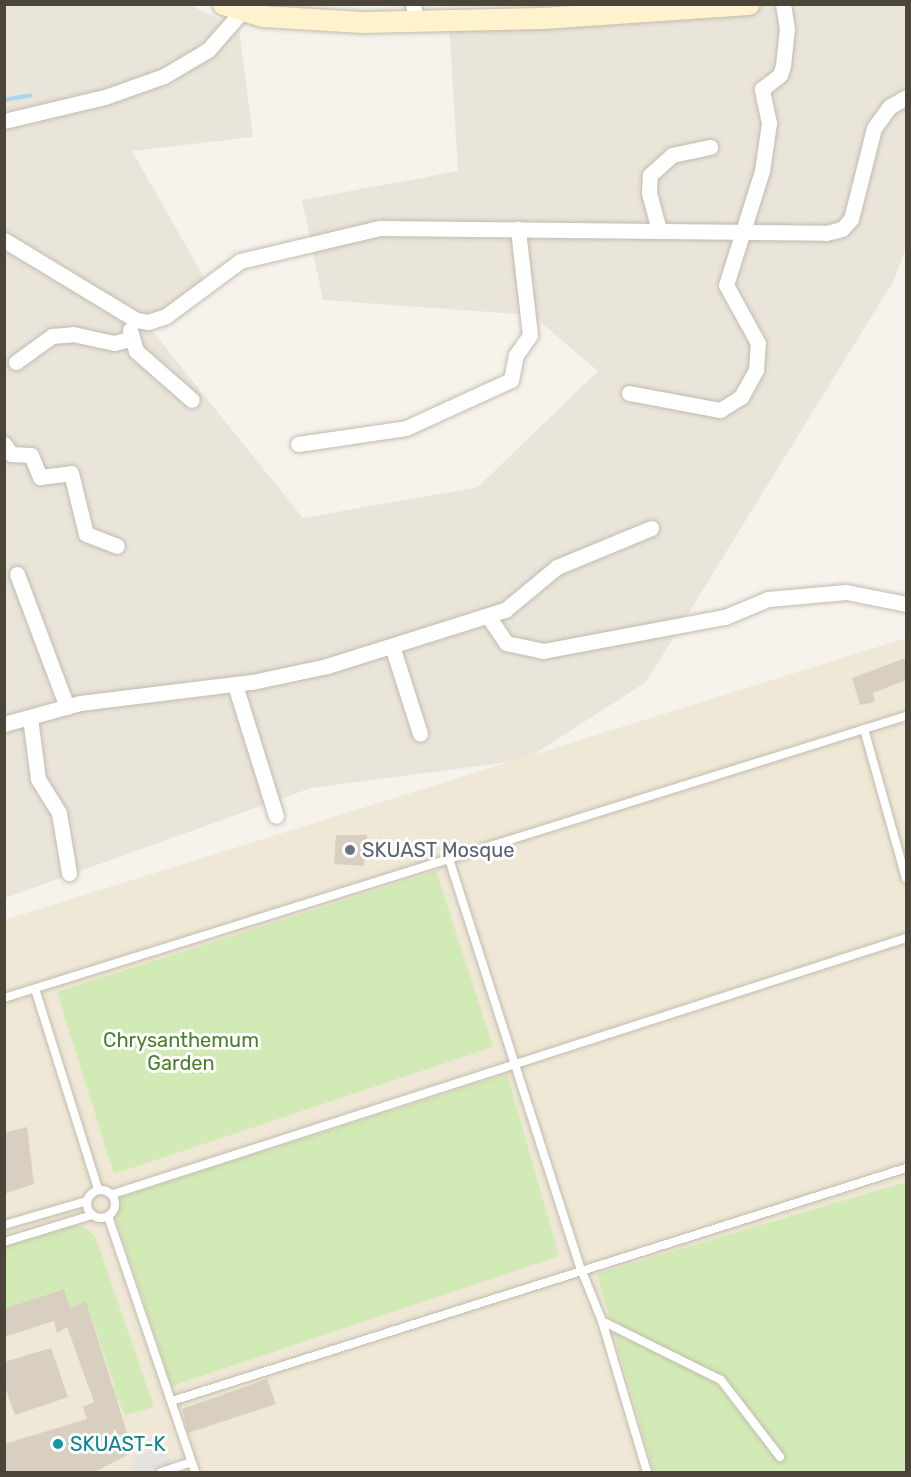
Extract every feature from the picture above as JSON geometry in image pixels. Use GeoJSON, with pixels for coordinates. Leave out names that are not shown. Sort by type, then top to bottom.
{"type":"FeatureCollection","features":[{"type":"Feature","properties":{"kind":"main road"},"geometry":{"type":"LineString","coordinates":[[233,7],[287,19],[414,13],[749,4]]}},
{"type":"Feature","properties":{"kind":"street"},"geometry":{"type":"LineString","coordinates":[[629,393],[708,411],[720,410],[741,397],[756,370],[759,351],[726,285],[746,232],[768,133],[762,89],[780,75],[783,66],[787,29],[783,4]]}},
{"type":"Feature","properties":{"kind":"street"},"geometry":{"type":"LineString","coordinates":[[4,121],[105,97],[164,76],[207,50],[233,7]]}},
{"type":"Feature","properties":{"kind":"street"},"geometry":{"type":"LineString","coordinates":[[4,240],[136,320],[166,316],[216,275],[257,255],[380,228],[746,232],[805,235],[842,229],[855,207],[874,128],[889,107],[906,97]]}},
{"type":"Feature","properties":{"kind":"street"},"geometry":{"type":"LineString","coordinates":[[659,231],[649,192],[650,175],[672,154],[710,147]]}},
{"type":"Feature","properties":{"kind":"street"},"geometry":{"type":"LineString","coordinates":[[298,444],[406,428],[511,380],[516,355],[530,335],[519,229]]}},
{"type":"Feature","properties":{"kind":"street"},"geometry":{"type":"LineString","coordinates":[[130,339],[136,320]]}},
{"type":"Feature","properties":{"kind":"street"},"geometry":{"type":"LineString","coordinates":[[16,362],[52,336],[73,334],[114,343],[130,339]]}},
{"type":"Feature","properties":{"kind":"street"},"geometry":{"type":"LineString","coordinates":[[130,339],[159,375],[192,400]]}},
{"type":"Feature","properties":{"kind":"street"},"geometry":{"type":"LineString","coordinates":[[4,444],[12,454],[32,456],[40,477],[72,474],[86,534],[117,546]]}},
{"type":"Feature","properties":{"kind":"street"},"geometry":{"type":"LineString","coordinates":[[4,724],[67,707],[300,674],[488,616],[519,602],[557,567],[651,528]]}},
{"type":"Feature","properties":{"kind":"street"},"geometry":{"type":"LineString","coordinates":[[17,574],[67,707]]}},
{"type":"Feature","properties":{"kind":"street"},"geometry":{"type":"LineString","coordinates":[[488,616],[506,644],[543,651],[725,617],[768,599],[846,592],[906,604]]}},
{"type":"Feature","properties":{"kind":"street"},"geometry":{"type":"LineString","coordinates":[[392,646],[420,734]]}},
{"type":"Feature","properties":{"kind":"street"},"geometry":{"type":"LineString","coordinates":[[235,685],[276,816]]}},
{"type":"Feature","properties":{"kind":"street"},"geometry":{"type":"LineString","coordinates":[[30,718],[38,779],[59,813],[69,873]]}},
{"type":"Feature","properties":{"kind":"lane"},"geometry":{"type":"LineString","coordinates":[[4,998],[906,716]]}},
{"type":"Feature","properties":{"kind":"lane"},"geometry":{"type":"LineString","coordinates":[[864,729],[906,878]]}},
{"type":"Feature","properties":{"kind":"lane"},"geometry":{"type":"LineString","coordinates":[[449,859],[581,1269],[602,1321],[647,1473]]}},
{"type":"Feature","properties":{"kind":"lane"},"geometry":{"type":"LineString","coordinates":[[98,1189],[112,1194],[906,938]]}},
{"type":"Feature","properties":{"kind":"lane"},"geometry":{"type":"LineString","coordinates":[[35,989],[98,1189]]}},
{"type":"Feature","properties":{"kind":"lane"},"geometry":{"type":"LineString","coordinates":[[172,1401],[581,1269],[906,1168]]}},
{"type":"Feature","properties":{"kind":"lane"},"geometry":{"type":"LineString","coordinates":[[4,1225],[87,1201],[98,1189]]}},
{"type":"Feature","properties":{"kind":"lane"},"geometry":{"type":"LineString","coordinates":[[108,1216],[115,1207],[112,1194]]}},
{"type":"Feature","properties":{"kind":"lane"},"geometry":{"type":"LineString","coordinates":[[87,1201],[92,1215]]}},
{"type":"Feature","properties":{"kind":"lane"},"geometry":{"type":"LineString","coordinates":[[4,1242],[92,1215],[108,1216]]}},
{"type":"Feature","properties":{"kind":"lane"},"geometry":{"type":"LineString","coordinates":[[108,1216],[195,1473]]}},
{"type":"Feature","properties":{"kind":"lane"},"geometry":{"type":"LineString","coordinates":[[602,1321],[721,1380],[780,1457]]}},
{"type":"Feature","properties":{"kind":"lane"},"geometry":{"type":"LineString","coordinates":[[161,1473],[191,1462]]}},
{"type":"Feature","properties":{"kind":"shaded area"},"geometry":{"type":"Polygon","coordinates":[[[4,5],[190,5],[239,29],[253,137],[132,151],[210,288],[150,328],[303,518],[478,487],[598,371],[532,315],[323,300],[302,200],[458,171],[449,24],[705,5],[906,5],[906,247],[894,280],[646,682],[525,760],[311,788],[5,898],[4,5]]]}},
{"type":"Feature","properties":{"kind":"shaded area"},"geometry":{"type":"Polygon","coordinates":[[[906,638],[906,1472],[5,1472],[4,920],[906,638]]]}},
{"type":"Feature","properties":{"kind":"shaded area"},"geometry":{"type":"Polygon","coordinates":[[[163,1444],[174,1472],[131,1472],[133,1459],[163,1444]]]}},
{"type":"Feature","properties":{"kind":"green space","name":"Chrysanthemum Garden"},"geometry":{"type":"Polygon","coordinates":[[[436,871],[493,1047],[114,1174],[57,992],[436,871]]]}},
{"type":"Feature","properties":{"kind":"green space"},"geometry":{"type":"Polygon","coordinates":[[[507,1074],[559,1256],[172,1386],[116,1218],[120,1197],[507,1074]]]}},
{"type":"Feature","properties":{"kind":"green space"},"geometry":{"type":"Polygon","coordinates":[[[906,1182],[906,1468],[899,1472],[654,1472],[597,1274],[906,1182]]]}},
{"type":"Feature","properties":{"kind":"green space"},"geometry":{"type":"Polygon","coordinates":[[[71,1226],[84,1227],[95,1236],[154,1407],[125,1415],[118,1400],[108,1402],[103,1394],[115,1387],[86,1301],[70,1308],[63,1289],[5,1309],[5,1246],[71,1226]]]}},
{"type":"Feature","properties":{"kind":"building"},"geometry":{"type":"Polygon","coordinates":[[[906,658],[906,680],[873,693],[875,702],[860,705],[852,678],[906,658]]]}},
{"type":"Feature","properties":{"kind":"building","name":"SKUAST Mosque"},"geometry":{"type":"Polygon","coordinates":[[[336,835],[367,835],[364,866],[334,864],[336,835]]]}},
{"type":"Feature","properties":{"kind":"building"},"geometry":{"type":"Polygon","coordinates":[[[27,1127],[34,1184],[4,1194],[4,1133],[27,1127]]]}},
{"type":"Feature","properties":{"kind":"building"},"geometry":{"type":"Polygon","coordinates":[[[64,1289],[70,1308],[86,1301],[133,1452],[93,1473],[4,1473],[4,1444],[87,1419],[83,1407],[94,1402],[67,1327],[57,1333],[54,1321],[4,1337],[4,1309],[64,1289]]]}},
{"type":"Feature","properties":{"kind":"building"},"geometry":{"type":"Polygon","coordinates":[[[51,1348],[68,1397],[15,1415],[4,1384],[4,1362],[51,1348]]]}},
{"type":"Feature","properties":{"kind":"building"},"geometry":{"type":"Polygon","coordinates":[[[267,1379],[276,1404],[188,1433],[182,1409],[267,1379]]]}},
{"type":"Feature","properties":{"kind":"waterway"},"geometry":{"type":"LineString","coordinates":[[4,100],[31,95]]}},
{"type":"Feature","properties":{"kind":"place","name":"SKUAST Mosque"},"geometry":{"type":"Point","coordinates":[350,850]}},
{"type":"Feature","properties":{"kind":"place","name":"SKUAST-K"},"geometry":{"type":"Point","coordinates":[58,1444]}}]}
